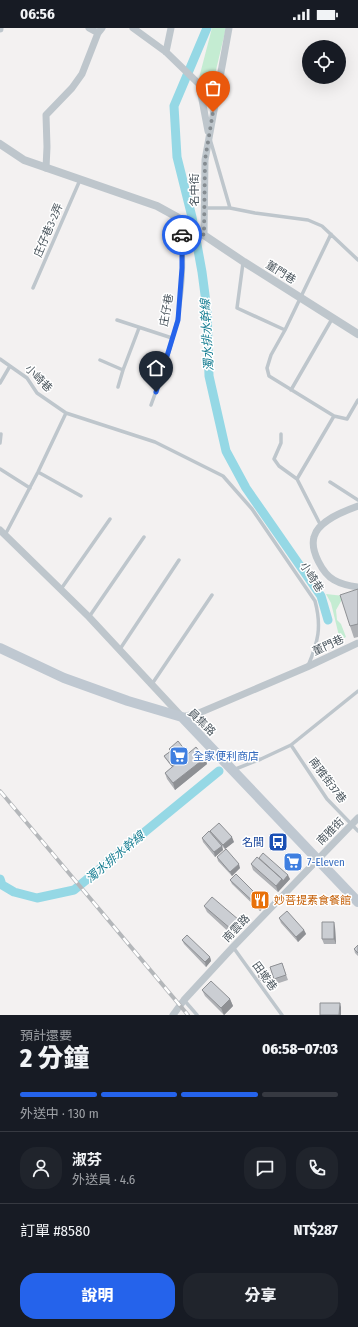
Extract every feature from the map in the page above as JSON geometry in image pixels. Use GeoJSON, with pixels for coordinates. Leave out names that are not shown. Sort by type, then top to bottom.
{"type":"FeatureCollection","features":[{"type":"Feature","properties":{"kind":"main road","name":"員集路"},"geometry":{"type":"LineString","coordinates":[[0,648],[64,678],[128,701],[182,717],[358,902]]}},
{"type":"Feature","properties":{"kind":"street"},"geometry":{"type":"LineString","coordinates":[[46,168],[46,115],[72,88],[82,74],[100,31],[89,28]]}},
{"type":"Feature","properties":{"kind":"street"},"geometry":{"type":"LineString","coordinates":[[133,28],[166,52],[199,84],[210,137]]}},
{"type":"Feature","properties":{"kind":"street"},"geometry":{"type":"LineString","coordinates":[[166,52],[171,28]]}},
{"type":"Feature","properties":{"kind":"street","name":"名中街"},"geometry":{"type":"LineString","coordinates":[[204,235],[205,160],[229,28]]}},
{"type":"Feature","properties":{"kind":"street"},"geometry":{"type":"LineString","coordinates":[[0,144],[24,160],[157,206],[179,218]]}},
{"type":"Feature","properties":{"kind":"street","name":"董門巷"},"geometry":{"type":"LineString","coordinates":[[179,218],[244,262],[358,334]]}},
{"type":"Feature","properties":{"kind":"street"},"geometry":{"type":"LineString","coordinates":[[358,506],[344,511],[321,526],[314,537],[313,549],[316,559],[333,580],[358,587]]}},
{"type":"Feature","properties":{"kind":"street"},"geometry":{"type":"LineString","coordinates":[[2,532],[89,617],[182,717],[199,713],[307,667]]}},
{"type":"Feature","properties":{"kind":"street","name":"董門巷"},"geometry":{"type":"LineString","coordinates":[[307,667],[358,643]]}},
{"type":"Feature","properties":{"kind":"street","name":"南雅街"},"geometry":{"type":"LineString","coordinates":[[318,859],[358,818]]}},
{"type":"Feature","properties":{"kind":"street","name":"南雲路"},"geometry":{"type":"LineString","coordinates":[[173,1015],[184,1000],[233,947],[318,859]]}},
{"type":"Feature","properties":{"kind":"lane"},"geometry":{"type":"LineString","coordinates":[[210,137],[230,208]]}},
{"type":"Feature","properties":{"kind":"lane","name":"庄仔巷3-2弄"},"geometry":{"type":"LineString","coordinates":[[33,288],[80,179]]}},
{"type":"Feature","properties":{"kind":"lane"},"geometry":{"type":"LineString","coordinates":[[205,208],[230,208],[308,220],[322,226],[358,260]]}},
{"type":"Feature","properties":{"kind":"lane","name":"庄仔巷"},"geometry":{"type":"LineString","coordinates":[[152,405],[165,368],[178,320],[183,238],[179,218]]}},
{"type":"Feature","properties":{"kind":"lane"},"geometry":{"type":"LineString","coordinates":[[332,234],[272,355],[267,368],[268,376],[334,416],[347,419],[358,400]]}},
{"type":"Feature","properties":{"kind":"lane"},"geometry":{"type":"LineString","coordinates":[[244,262],[237,308],[285,330]]}},
{"type":"Feature","properties":{"kind":"lane"},"geometry":{"type":"LineString","coordinates":[[291,390],[333,318]]}},
{"type":"Feature","properties":{"kind":"lane"},"geometry":{"type":"LineString","coordinates":[[117,320],[172,338]]}},
{"type":"Feature","properties":{"kind":"lane"},"geometry":{"type":"LineString","coordinates":[[118,387],[123,370],[140,328]]}},
{"type":"Feature","properties":{"kind":"lane","name":"小崎巷"},"geometry":{"type":"LineString","coordinates":[[0,359],[27,378],[37,393],[66,413],[155,442],[223,476],[252,509],[315,601],[320,618],[317,644],[307,667]]}},
{"type":"Feature","properties":{"kind":"lane"},"geometry":{"type":"LineString","coordinates":[[100,360],[123,370]]}},
{"type":"Feature","properties":{"kind":"lane"},"geometry":{"type":"LineString","coordinates":[[0,383],[10,366]]}},
{"type":"Feature","properties":{"kind":"lane"},"geometry":{"type":"LineString","coordinates":[[2,532],[30,488],[66,413]]}},
{"type":"Feature","properties":{"kind":"lane"},"geometry":{"type":"LineString","coordinates":[[297,479],[334,416]]}},
{"type":"Feature","properties":{"kind":"lane"},"geometry":{"type":"LineString","coordinates":[[0,443],[1,434]]}},
{"type":"Feature","properties":{"kind":"lane"},"geometry":{"type":"LineString","coordinates":[[281,434],[281,443],[274,459],[282,468],[297,479],[321,526]]}},
{"type":"Feature","properties":{"kind":"lane"},"geometry":{"type":"LineString","coordinates":[[0,469],[30,488]]}},
{"type":"Feature","properties":{"kind":"lane"},"geometry":{"type":"LineString","coordinates":[[38,472],[81,496]]}},
{"type":"Feature","properties":{"kind":"lane"},"geometry":{"type":"LineString","coordinates":[[330,482],[358,500]]}},
{"type":"Feature","properties":{"kind":"lane"},"geometry":{"type":"LineString","coordinates":[[61,589],[110,519]]}},
{"type":"Feature","properties":{"kind":"lane"},"geometry":{"type":"LineString","coordinates":[[89,617],[144,537]]}},
{"type":"Feature","properties":{"kind":"lane"},"geometry":{"type":"LineString","coordinates":[[120,649],[179,560]]}},
{"type":"Feature","properties":{"kind":"lane"},"geometry":{"type":"LineString","coordinates":[[152,684],[212,595]]}},
{"type":"Feature","properties":{"kind":"lane"},"geometry":{"type":"LineString","coordinates":[[233,770],[261,760],[291,745],[358,691]]}},
{"type":"Feature","properties":{"kind":"lane","name":"南雅街37巷"},"geometry":{"type":"LineString","coordinates":[[291,745],[327,799],[358,831]]}},
{"type":"Feature","properties":{"kind":"lane","name":"田墘巷"},"geometry":{"type":"LineString","coordinates":[[233,947],[282,1015]]}},
{"type":"Feature","properties":{"kind":"lane"},"geometry":{"type":"LineString","coordinates":[[184,1000],[197,1015]]}},
{"type":"Feature","properties":{"kind":"green space"},"geometry":{"type":"Polygon","coordinates":[[[212,28],[226,28],[211,91],[199,78],[212,28]]]}},
{"type":"Feature","properties":{"kind":"green space"},"geometry":{"type":"Polygon","coordinates":[[[326,594],[344,596],[336,610],[337,620],[341,624],[346,637],[340,640],[331,603],[326,594]]]}},
{"type":"Feature","properties":{"kind":"building"},"geometry":{"type":"Polygon","coordinates":[[[358,589],[358,624],[350,626],[340,595],[358,589]]]}},
{"type":"Feature","properties":{"kind":"building","name":"全家便利商店"},"geometry":{"type":"Polygon","coordinates":[[[178,741],[188,754],[172,766],[164,756],[171,751],[169,749],[178,741]]]}},
{"type":"Feature","properties":{"kind":"building"},"geometry":{"type":"Polygon","coordinates":[[[196,747],[205,758],[173,783],[165,773],[196,747]]]}},
{"type":"Feature","properties":{"kind":"building"},"geometry":{"type":"Polygon","coordinates":[[[219,823],[232,837],[223,845],[210,831],[219,823]]]}},
{"type":"Feature","properties":{"kind":"building"},"geometry":{"type":"Polygon","coordinates":[[[209,831],[222,846],[214,852],[202,838],[209,831]]]}},
{"type":"Feature","properties":{"kind":"building"},"geometry":{"type":"Polygon","coordinates":[[[226,849],[239,864],[230,872],[217,857],[226,849]]]}},
{"type":"Feature","properties":{"kind":"building"},"geometry":{"type":"Polygon","coordinates":[[[263,853],[288,875],[283,881],[259,858],[263,853]]]}},
{"type":"Feature","properties":{"kind":"building"},"geometry":{"type":"Polygon","coordinates":[[[257,857],[282,879],[276,886],[251,864],[257,857]]]}},
{"type":"Feature","properties":{"kind":"building"},"geometry":{"type":"Polygon","coordinates":[[[236,874],[263,901],[258,906],[230,880],[236,874]]]}},
{"type":"Feature","properties":{"kind":"building"},"geometry":{"type":"Polygon","coordinates":[[[212,897],[239,920],[231,929],[204,906],[212,897]]]}},
{"type":"Feature","properties":{"kind":"building"},"geometry":{"type":"Polygon","coordinates":[[[287,911],[304,930],[296,937],[279,918],[287,911]]]}},
{"type":"Feature","properties":{"kind":"building"},"geometry":{"type":"Polygon","coordinates":[[[322,922],[334,922],[334,939],[322,939],[322,922]]]}},
{"type":"Feature","properties":{"kind":"building"},"geometry":{"type":"Polygon","coordinates":[[[187,935],[210,957],[205,962],[182,940],[187,935]]]}},
{"type":"Feature","properties":{"kind":"building"},"geometry":{"type":"Polygon","coordinates":[[[358,945],[358,953],[354,949],[358,945]]]}},
{"type":"Feature","properties":{"kind":"building"},"geometry":{"type":"Polygon","coordinates":[[[282,963],[286,975],[274,979],[270,967],[282,963]]]}},
{"type":"Feature","properties":{"kind":"building"},"geometry":{"type":"Polygon","coordinates":[[[266,969],[267,977],[259,978],[258,971],[266,969]]]}},
{"type":"Feature","properties":{"kind":"building"},"geometry":{"type":"Polygon","coordinates":[[[211,981],[230,999],[221,1008],[202,990],[211,981]]]}},
{"type":"Feature","properties":{"kind":"building"},"geometry":{"type":"Polygon","coordinates":[[[320,1003],[340,1003],[339,1015],[320,1015],[320,1003]]]}},
{"type":"Feature","properties":{"kind":"waterway","name":"濁水排水幹線"},"geometry":{"type":"LineString","coordinates":[[207,28],[174,106],[177,157],[192,217],[207,310],[209,376],[226,451],[246,488],[321,596],[328,620]]}},
{"type":"Feature","properties":{"kind":"waterway","name":"濁水排水幹線"},"geometry":{"type":"LineString","coordinates":[[0,879],[2,885],[14,892],[37,898],[74,890],[219,771]]}},
{"type":"Feature","properties":{"kind":"railway"},"geometry":{"type":"LineString","coordinates":[[0,791],[188,1015]]}},
{"type":"Feature","properties":{"kind":"way so far"},"geometry":{"type":"LineString","coordinates":[[182,235],[177,217],[204,235],[205,160],[213,112]]}},
{"type":"Feature","properties":{"kind":"place","name":"全家便利商店"},"geometry":{"type":"Point","coordinates":[179,756]}},
{"type":"Feature","properties":{"kind":"place","name":"名間"},"geometry":{"type":"Point","coordinates":[278,842]}},
{"type":"Feature","properties":{"kind":"place","name":"7-Eleven"},"geometry":{"type":"Point","coordinates":[293,862]}},
{"type":"Feature","properties":{"kind":"place","name":"妙菩提素食餐館"},"geometry":{"type":"Point","coordinates":[260,900]}},
{"type":"Feature","properties":{"kind":"route"},"geometry":{"type":"LineString","coordinates":[[156,392],[165,368],[178,320],[182,268],[182,235]]}}]}
